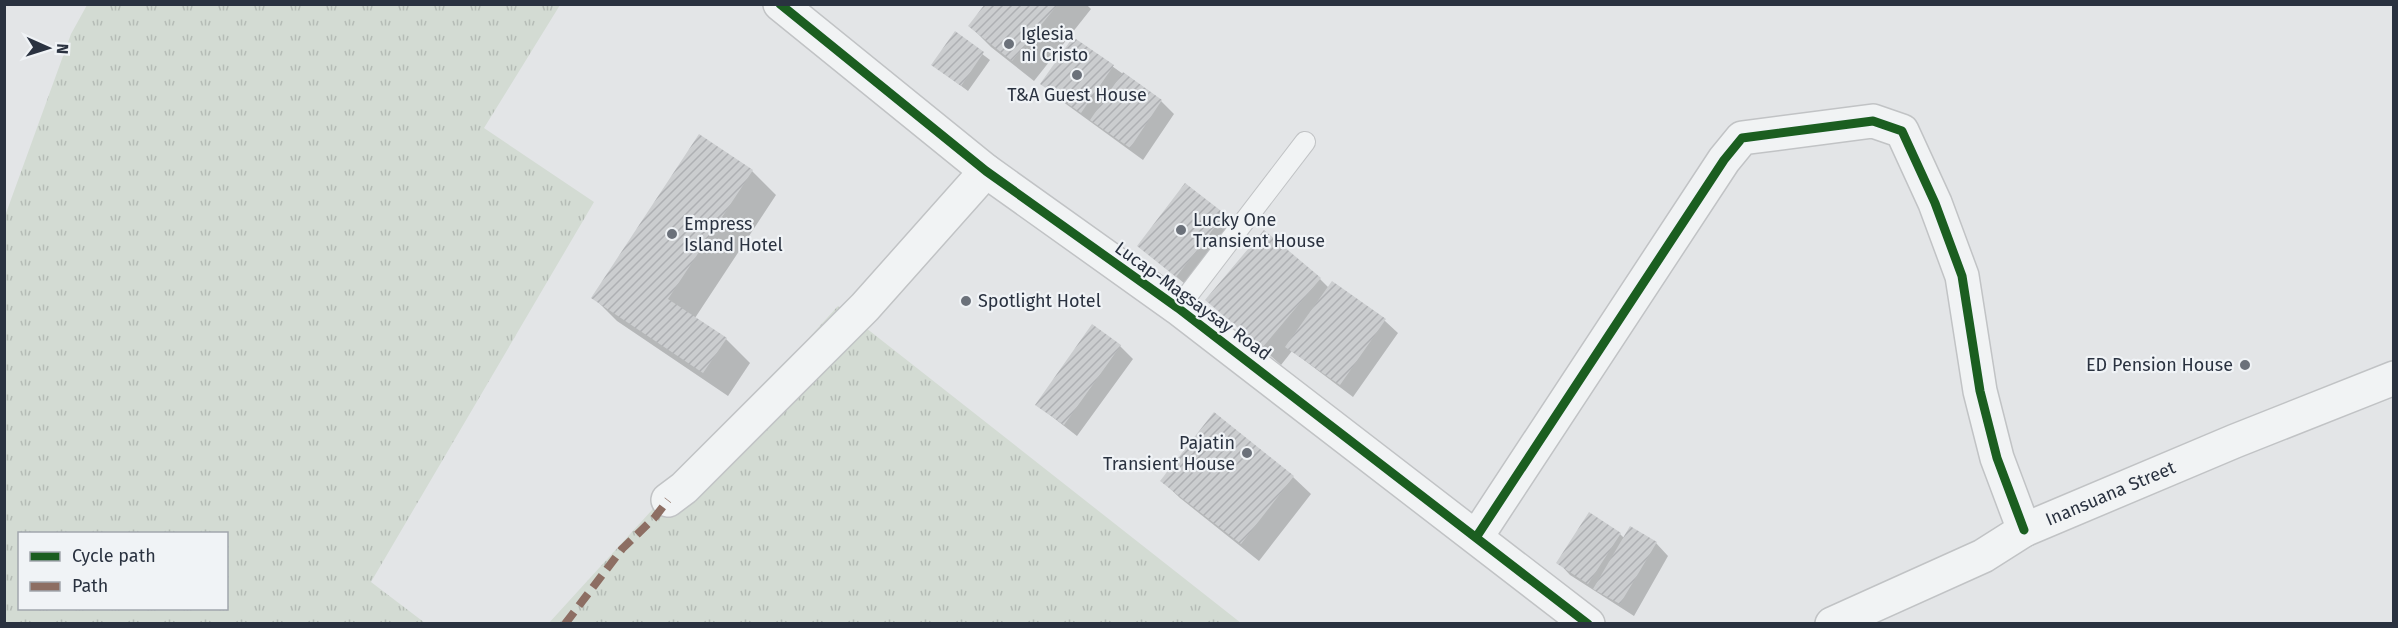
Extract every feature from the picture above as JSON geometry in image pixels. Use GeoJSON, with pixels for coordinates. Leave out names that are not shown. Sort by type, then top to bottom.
{"type":"FeatureCollection","features":[{"type":"Feature","properties":{"kind":"street","name":"Lucap-Magsaysay Road"},"geometry":{"type":"LineString","coordinates":[[780,4],[986,171],[1178,309],[1477,536],[1588,624]]}},
{"type":"Feature","properties":{"kind":"street"},"geometry":{"type":"LineString","coordinates":[[1477,536],[1724,160],[1742,138],[1874,121],[1902,131],[1935,203],[1962,276],[1980,391],[1997,458],[2024,530]]}},
{"type":"Feature","properties":{"kind":"street"},"geometry":{"type":"LineString","coordinates":[[668,500],[684,488],[865,306],[986,171]]}},
{"type":"Feature","properties":{"kind":"street","name":"Inansuana Street"},"geometry":{"type":"LineString","coordinates":[[1832,624],[1983,556],[2024,530],[2235,441],[2394,378]]}},
{"type":"Feature","properties":{"kind":"lane"},"geometry":{"type":"LineString","coordinates":[[1178,309],[1305,142]]}},
{"type":"Feature","properties":{"kind":"green space"},"geometry":{"type":"Polygon","coordinates":[[[87,5],[560,5],[484,128],[594,202],[371,582],[425,623],[5,623],[5,216],[71,34],[87,5]]]}},
{"type":"Feature","properties":{"kind":"green space"},"geometry":{"type":"Polygon","coordinates":[[[838,306],[1241,623],[548,624],[838,306]]]}},
{"type":"Feature","properties":{"kind":"building","name":"Iglesia ni Cristo"},"geometry":{"type":"Polygon","coordinates":[[[985,4],[1058,4],[1012,61],[968,26],[985,4]]]}},
{"type":"Feature","properties":{"kind":"building"},"geometry":{"type":"Polygon","coordinates":[[[955,31],[984,52],[961,86],[931,65],[955,31]]]}},
{"type":"Feature","properties":{"kind":"building","name":"T&A Guest House"},"geometry":{"type":"Polygon","coordinates":[[[1073,37],[1114,65],[1081,113],[1040,84],[1073,37]]]}},
{"type":"Feature","properties":{"kind":"building"},"geometry":{"type":"Polygon","coordinates":[[[1123,72],[1162,100],[1130,148],[1090,120],[1123,72]]]}},
{"type":"Feature","properties":{"kind":"building","name":"Empress Island Hotel"},"geometry":{"type":"Polygon","coordinates":[[[699,134],[753,170],[668,299],[727,338],[703,373],[591,298],[699,134]]]}},
{"type":"Feature","properties":{"kind":"building","name":"Lucky One Transient House"},"geometry":{"type":"Polygon","coordinates":[[[1185,183],[1225,214],[1176,277],[1137,246],[1185,183]]]}},
{"type":"Feature","properties":{"kind":"building"},"geometry":{"type":"Polygon","coordinates":[[[1264,230],[1321,278],[1262,348],[1205,300],[1264,230]]]}},
{"type":"Feature","properties":{"kind":"building"},"geometry":{"type":"Polygon","coordinates":[[[1332,281],[1386,319],[1340,385],[1285,347],[1332,281]]]}},
{"type":"Feature","properties":{"kind":"building"},"geometry":{"type":"Polygon","coordinates":[[[1092,324],[1121,345],[1064,425],[1035,405],[1092,324]]]}},
{"type":"Feature","properties":{"kind":"building"},"geometry":{"type":"Polygon","coordinates":[[[1214,412],[1294,476],[1241,544],[1160,481],[1214,412]]]}},
{"type":"Feature","properties":{"kind":"building"},"geometry":{"type":"Polygon","coordinates":[[[1589,512],[1621,533],[1588,584],[1556,563],[1589,512]]]}},
{"type":"Feature","properties":{"kind":"building"},"geometry":{"type":"Polygon","coordinates":[[[1630,526],[1657,542],[1620,604],[1593,589],[1630,526]]]}},
{"type":"Feature","properties":{"kind":"marked path"},"geometry":{"type":"LineString","coordinates":[[565,624],[622,549],[655,517],[668,500]]}},
{"type":"Feature","properties":{"kind":"cycle path"},"geometry":{"type":"LineString","coordinates":[[780,4],[986,171],[1178,308],[1588,624]]}},
{"type":"Feature","properties":{"kind":"cycle path"},"geometry":{"type":"LineString","coordinates":[[1477,536],[1724,160],[1742,138],[1873,121],[1902,131],[1935,203],[1962,276],[1980,391],[1997,458],[2024,530]]}},
{"type":"Feature","properties":{"kind":"place","name":"Iglesia ni Cristo"},"geometry":{"type":"Point","coordinates":[1009,44]}},
{"type":"Feature","properties":{"kind":"place","name":"T&A Guest House"},"geometry":{"type":"Point","coordinates":[1077,75]}},
{"type":"Feature","properties":{"kind":"place","name":"Lucky One Transient House"},"geometry":{"type":"Point","coordinates":[1181,230]}},
{"type":"Feature","properties":{"kind":"place","name":"Empress Island Hotel"},"geometry":{"type":"Point","coordinates":[672,234]}},
{"type":"Feature","properties":{"kind":"place","name":"Spotlight Hotel"},"geometry":{"type":"Point","coordinates":[966,301]}},
{"type":"Feature","properties":{"kind":"place","name":"ED Pension House"},"geometry":{"type":"Point","coordinates":[2245,365]}},
{"type":"Feature","properties":{"kind":"place","name":"Pajatin Transient House"},"geometry":{"type":"Point","coordinates":[1247,453]}}]}
